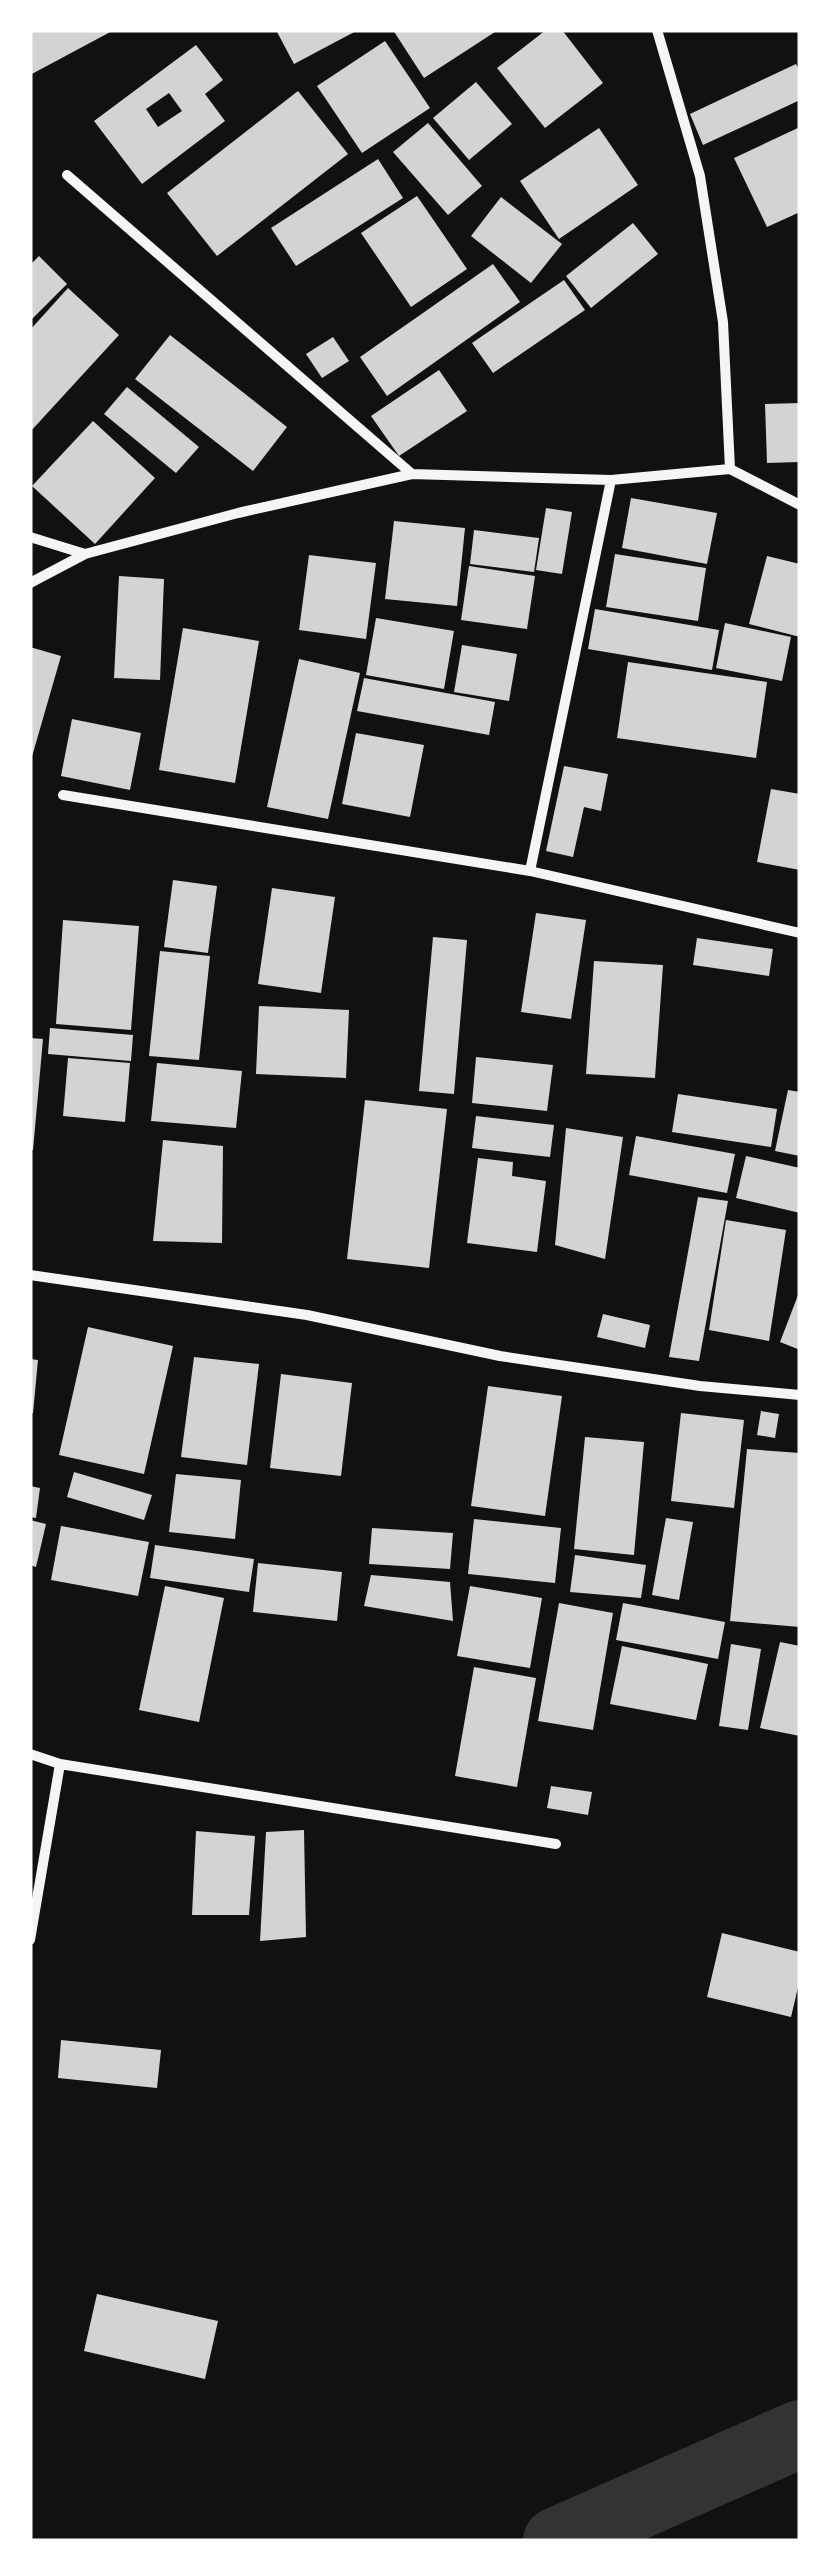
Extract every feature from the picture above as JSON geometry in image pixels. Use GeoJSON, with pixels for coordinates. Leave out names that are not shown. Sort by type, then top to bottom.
{"type":"FeatureCollection","features":[{"type":"Feature","properties":{"kind":"street"},"geometry":{"type":"LineString","coordinates":[[656,30],[700,176],[722,322],[730,469]]}},
{"type":"Feature","properties":{"kind":"street"},"geometry":{"type":"LineString","coordinates":[[67,175],[412,474]]}},
{"type":"Feature","properties":{"kind":"street"},"geometry":{"type":"LineString","coordinates":[[30,582],[85,554],[238,513],[412,474],[610,480],[730,469],[800,505]]}},
{"type":"Feature","properties":{"kind":"street"},"geometry":{"type":"LineString","coordinates":[[530,871],[610,480]]}},
{"type":"Feature","properties":{"kind":"street"},"geometry":{"type":"LineString","coordinates":[[30,537],[85,554]]}},
{"type":"Feature","properties":{"kind":"street"},"geometry":{"type":"LineString","coordinates":[[63,794],[530,871],[800,933]]}},
{"type":"Feature","properties":{"kind":"street"},"geometry":{"type":"LineString","coordinates":[[30,1274],[307,1315],[500,1356],[700,1386],[800,1395]]}},
{"type":"Feature","properties":{"kind":"street"},"geometry":{"type":"LineString","coordinates":[[30,1754],[60,1764],[556,1844]]}},
{"type":"Feature","properties":{"kind":"street"},"geometry":{"type":"LineString","coordinates":[[30,1940],[60,1764]]}},
{"type":"Feature","properties":{"kind":"building"},"geometry":{"type":"Polygon","coordinates":[[[30,30],[114,30],[30,75],[30,30]]]}},
{"type":"Feature","properties":{"kind":"building"},"geometry":{"type":"Polygon","coordinates":[[[276,30],[358,30],[294,64],[276,30]]]}},
{"type":"Feature","properties":{"kind":"building"},"geometry":{"type":"Polygon","coordinates":[[[393,30],[498,30],[424,78],[393,30]]]}},
{"type":"Feature","properties":{"kind":"building"},"geometry":{"type":"Polygon","coordinates":[[[546,30],[562,30],[603,83],[545,128],[497,68],[546,30]]]}},
{"type":"Feature","properties":{"kind":"building"},"geometry":{"type":"Polygon","coordinates":[[[385,41],[430,108],[362,153],[317,86],[385,41]]]}},
{"type":"Feature","properties":{"kind":"building"},"geometry":{"type":"Polygon","coordinates":[[[196,45],[223,80],[205,94],[225,121],[142,184],[94,121],[196,45]],[[169,93],[146,109],[158,127],[182,111],[169,93]]]}},
{"type":"Feature","properties":{"kind":"building"},"geometry":{"type":"Polygon","coordinates":[[[796,64],[800,72],[800,100],[703,145],[690,114],[796,64]]]}},
{"type":"Feature","properties":{"kind":"building"},"geometry":{"type":"Polygon","coordinates":[[[476,82],[512,124],[469,160],[433,118],[476,82]]]}},
{"type":"Feature","properties":{"kind":"building"},"geometry":{"type":"Polygon","coordinates":[[[298,91],[348,154],[217,256],[167,193],[298,91]]]}},
{"type":"Feature","properties":{"kind":"building"},"geometry":{"type":"Polygon","coordinates":[[[428,123],[482,186],[448,215],[393,152],[428,123]]]}},
{"type":"Feature","properties":{"kind":"building"},"geometry":{"type":"Polygon","coordinates":[[[800,127],[800,212],[767,227],[734,158],[800,127]]]}},
{"type":"Feature","properties":{"kind":"building"},"geometry":{"type":"Polygon","coordinates":[[[599,128],[638,185],[559,239],[520,181],[599,128]]]}},
{"type":"Feature","properties":{"kind":"building"},"geometry":{"type":"Polygon","coordinates":[[[378,159],[403,198],[296,266],[271,228],[378,159]]]}},
{"type":"Feature","properties":{"kind":"building"},"geometry":{"type":"Polygon","coordinates":[[[417,196],[467,269],[411,307],[361,233],[417,196]]]}},
{"type":"Feature","properties":{"kind":"building"},"geometry":{"type":"Polygon","coordinates":[[[501,197],[562,244],[531,283],[471,236],[501,197]]]}},
{"type":"Feature","properties":{"kind":"building"},"geometry":{"type":"Polygon","coordinates":[[[633,223],[658,254],[591,308],[566,276],[633,223]]]}},
{"type":"Feature","properties":{"kind":"building"},"geometry":{"type":"Polygon","coordinates":[[[39,256],[67,284],[30,321],[30,265],[39,256]]]}},
{"type":"Feature","properties":{"kind":"building"},"geometry":{"type":"Polygon","coordinates":[[[493,264],[520,302],[387,396],[360,357],[493,264]]]}},
{"type":"Feature","properties":{"kind":"building"},"geometry":{"type":"Polygon","coordinates":[[[564,280],[585,310],[493,373],[472,343],[564,280]]]}},
{"type":"Feature","properties":{"kind":"building"},"geometry":{"type":"Polygon","coordinates":[[[68,288],[119,335],[30,432],[30,330],[68,288]]]}},
{"type":"Feature","properties":{"kind":"building"},"geometry":{"type":"Polygon","coordinates":[[[170,335],[287,427],[253,471],[135,379],[170,335]]]}},
{"type":"Feature","properties":{"kind":"building"},"geometry":{"type":"Polygon","coordinates":[[[333,337],[349,361],[322,378],[306,354],[333,337]]]}},
{"type":"Feature","properties":{"kind":"building"},"geometry":{"type":"Polygon","coordinates":[[[439,370],[467,411],[399,456],[371,416],[439,370]]]}},
{"type":"Feature","properties":{"kind":"building"},"geometry":{"type":"Polygon","coordinates":[[[127,387],[199,447],[176,473],[104,414],[127,387]]]}},
{"type":"Feature","properties":{"kind":"building"},"geometry":{"type":"Polygon","coordinates":[[[800,403],[800,462],[767,463],[765,404],[800,403]]]}},
{"type":"Feature","properties":{"kind":"building"},"geometry":{"type":"Polygon","coordinates":[[[93,421],[155,478],[95,544],[32,486],[93,421]]]}},
{"type":"Feature","properties":{"kind":"building"},"geometry":{"type":"Polygon","coordinates":[[[631,498],[717,513],[707,564],[622,548],[631,498]]]}},
{"type":"Feature","properties":{"kind":"building"},"geometry":{"type":"Polygon","coordinates":[[[546,508],[572,512],[562,574],[536,570],[546,508]]]}},
{"type":"Feature","properties":{"kind":"building"},"geometry":{"type":"Polygon","coordinates":[[[394,521],[465,528],[457,606],[385,599],[394,521]]]}},
{"type":"Feature","properties":{"kind":"building"},"geometry":{"type":"Polygon","coordinates":[[[474,530],[539,538],[534,572],[470,564],[474,530]]]}},
{"type":"Feature","properties":{"kind":"building"},"geometry":{"type":"Polygon","coordinates":[[[615,554],[706,568],[698,621],[606,607],[615,554]]]}},
{"type":"Feature","properties":{"kind":"building"},"geometry":{"type":"Polygon","coordinates":[[[309,555],[376,563],[366,639],[299,630],[309,555]]]}},
{"type":"Feature","properties":{"kind":"building"},"geometry":{"type":"Polygon","coordinates":[[[767,556],[800,564],[800,637],[749,624],[767,556]]]}},
{"type":"Feature","properties":{"kind":"building"},"geometry":{"type":"Polygon","coordinates":[[[469,566],[535,576],[527,629],[461,620],[469,566]]]}},
{"type":"Feature","properties":{"kind":"building"},"geometry":{"type":"Polygon","coordinates":[[[119,576],[164,579],[160,680],[114,678],[119,576]]]}},
{"type":"Feature","properties":{"kind":"building"},"geometry":{"type":"Polygon","coordinates":[[[595,609],[719,630],[712,670],[588,649],[595,609]]]}},
{"type":"Feature","properties":{"kind":"building"},"geometry":{"type":"Polygon","coordinates":[[[376,618],[454,631],[444,689],[366,675],[376,618]]]}},
{"type":"Feature","properties":{"kind":"building"},"geometry":{"type":"Polygon","coordinates":[[[725,623],[791,637],[782,681],[716,668],[725,623]]]}},
{"type":"Feature","properties":{"kind":"building"},"geometry":{"type":"Polygon","coordinates":[[[183,628],[259,641],[235,783],[159,770],[183,628]]]}},
{"type":"Feature","properties":{"kind":"building"},"geometry":{"type":"Polygon","coordinates":[[[462,645],[517,654],[509,701],[454,692],[462,645]]]}},
{"type":"Feature","properties":{"kind":"building"},"geometry":{"type":"Polygon","coordinates":[[[30,647],[61,656],[31,760],[30,760],[30,647]]]}},
{"type":"Feature","properties":{"kind":"building"},"geometry":{"type":"Polygon","coordinates":[[[299,659],[360,673],[328,819],[267,807],[299,659]]]}},
{"type":"Feature","properties":{"kind":"building"},"geometry":{"type":"Polygon","coordinates":[[[628,662],[767,682],[756,758],[617,738],[628,662]]]}},
{"type":"Feature","properties":{"kind":"building"},"geometry":{"type":"Polygon","coordinates":[[[364,678],[495,702],[489,735],[357,711],[364,678]]]}},
{"type":"Feature","properties":{"kind":"building"},"geometry":{"type":"Polygon","coordinates":[[[72,719],[141,733],[130,790],[61,776],[72,719]]]}},
{"type":"Feature","properties":{"kind":"building"},"geometry":{"type":"Polygon","coordinates":[[[356,733],[424,745],[410,817],[342,804],[356,733]]]}},
{"type":"Feature","properties":{"kind":"building"},"geometry":{"type":"Polygon","coordinates":[[[564,766],[608,774],[601,811],[584,807],[573,857],[546,851],[564,766]]]}},
{"type":"Feature","properties":{"kind":"building"},"geometry":{"type":"Polygon","coordinates":[[[771,789],[800,794],[800,870],[757,862],[771,789]]]}},
{"type":"Feature","properties":{"kind":"building"},"geometry":{"type":"Polygon","coordinates":[[[173,880],[217,886],[208,953],[164,947],[173,880]]]}},
{"type":"Feature","properties":{"kind":"building"},"geometry":{"type":"Polygon","coordinates":[[[272,888],[335,897],[321,993],[258,984],[272,888]]]}},
{"type":"Feature","properties":{"kind":"building"},"geometry":{"type":"Polygon","coordinates":[[[536,913],[586,920],[571,1019],[521,1012],[536,913]]]}},
{"type":"Feature","properties":{"kind":"building"},"geometry":{"type":"Polygon","coordinates":[[[63,920],[139,926],[131,1030],[56,1024],[63,920]]]}},
{"type":"Feature","properties":{"kind":"building"},"geometry":{"type":"Polygon","coordinates":[[[433,937],[467,940],[454,1094],[419,1091],[433,937]]]}},
{"type":"Feature","properties":{"kind":"building"},"geometry":{"type":"Polygon","coordinates":[[[697,938],[773,949],[769,976],[693,965],[697,938]]]}},
{"type":"Feature","properties":{"kind":"building"},"geometry":{"type":"Polygon","coordinates":[[[160,951],[210,956],[199,1060],[149,1056],[160,951]]]}},
{"type":"Feature","properties":{"kind":"building"},"geometry":{"type":"Polygon","coordinates":[[[594,961],[663,965],[655,1078],[586,1074],[594,961]]]}},
{"type":"Feature","properties":{"kind":"building"},"geometry":{"type":"Polygon","coordinates":[[[259,1006],[349,1010],[346,1078],[256,1074],[259,1006]]]}},
{"type":"Feature","properties":{"kind":"building"},"geometry":{"type":"Polygon","coordinates":[[[50,1028],[133,1035],[131,1061],[48,1054],[50,1028]]]}},
{"type":"Feature","properties":{"kind":"building"},"geometry":{"type":"Polygon","coordinates":[[[30,1038],[43,1039],[33,1150],[30,1150],[30,1038]]]}},
{"type":"Feature","properties":{"kind":"building"},"geometry":{"type":"Polygon","coordinates":[[[476,1057],[553,1065],[547,1111],[472,1103],[476,1057]]]}},
{"type":"Feature","properties":{"kind":"building"},"geometry":{"type":"Polygon","coordinates":[[[68,1058],[130,1063],[125,1122],[63,1116],[68,1058]]]}},
{"type":"Feature","properties":{"kind":"building"},"geometry":{"type":"Polygon","coordinates":[[[157,1063],[242,1071],[236,1128],[151,1121],[157,1063]]]}},
{"type":"Feature","properties":{"kind":"building"},"geometry":{"type":"Polygon","coordinates":[[[788,1090],[800,1092],[800,1156],[775,1151],[788,1090]]]}},
{"type":"Feature","properties":{"kind":"building"},"geometry":{"type":"Polygon","coordinates":[[[678,1094],[777,1109],[771,1147],[672,1132],[678,1094]]]}},
{"type":"Feature","properties":{"kind":"building"},"geometry":{"type":"Polygon","coordinates":[[[365,1100],[447,1109],[429,1268],[347,1259],[365,1100]]]}},
{"type":"Feature","properties":{"kind":"building"},"geometry":{"type":"Polygon","coordinates":[[[476,1116],[554,1125],[550,1157],[472,1148],[476,1116]]]}},
{"type":"Feature","properties":{"kind":"building"},"geometry":{"type":"Polygon","coordinates":[[[566,1128],[623,1137],[605,1259],[555,1245],[566,1128]]]}},
{"type":"Feature","properties":{"kind":"building"},"geometry":{"type":"Polygon","coordinates":[[[636,1136],[735,1154],[727,1193],[629,1175],[636,1136]]]}},
{"type":"Feature","properties":{"kind":"building"},"geometry":{"type":"Polygon","coordinates":[[[163,1140],[223,1146],[222,1243],[153,1241],[163,1140]]]}},
{"type":"Feature","properties":{"kind":"building"},"geometry":{"type":"Polygon","coordinates":[[[746,1156],[800,1168],[800,1213],[736,1198],[746,1156]]]}},
{"type":"Feature","properties":{"kind":"building"},"geometry":{"type":"Polygon","coordinates":[[[478,1158],[513,1162],[512,1176],[546,1181],[537,1252],[467,1243],[478,1158]]]}},
{"type":"Feature","properties":{"kind":"building"},"geometry":{"type":"Polygon","coordinates":[[[698,1197],[728,1201],[699,1361],[669,1357],[698,1197]]]}},
{"type":"Feature","properties":{"kind":"building"},"geometry":{"type":"Polygon","coordinates":[[[726,1220],[786,1230],[769,1341],[709,1330],[726,1220]]]}},
{"type":"Feature","properties":{"kind":"building"},"geometry":{"type":"Polygon","coordinates":[[[800,1290],[800,1350],[780,1342],[800,1290]]]}},
{"type":"Feature","properties":{"kind":"building"},"geometry":{"type":"Polygon","coordinates":[[[603,1314],[650,1325],[645,1348],[597,1337],[603,1314]]]}},
{"type":"Feature","properties":{"kind":"building"},"geometry":{"type":"Polygon","coordinates":[[[88,1327],[173,1346],[144,1474],[59,1455],[88,1327]]]}},
{"type":"Feature","properties":{"kind":"building"},"geometry":{"type":"Polygon","coordinates":[[[194,1357],[259,1364],[247,1465],[181,1457],[194,1357]]]}},
{"type":"Feature","properties":{"kind":"building"},"geometry":{"type":"Polygon","coordinates":[[[30,1359],[38,1360],[33,1413],[30,1413],[30,1359]]]}},
{"type":"Feature","properties":{"kind":"building"},"geometry":{"type":"Polygon","coordinates":[[[281,1374],[352,1383],[341,1476],[270,1468],[281,1374]]]}},
{"type":"Feature","properties":{"kind":"building"},"geometry":{"type":"Polygon","coordinates":[[[488,1386],[562,1396],[545,1516],[471,1506],[488,1386]]]}},
{"type":"Feature","properties":{"kind":"building"},"geometry":{"type":"Polygon","coordinates":[[[761,1411],[779,1414],[775,1438],[757,1435],[761,1411]]]}},
{"type":"Feature","properties":{"kind":"building"},"geometry":{"type":"Polygon","coordinates":[[[681,1413],[744,1420],[734,1508],[671,1501],[681,1413]]]}},
{"type":"Feature","properties":{"kind":"building"},"geometry":{"type":"Polygon","coordinates":[[[585,1437],[644,1442],[634,1555],[574,1549],[585,1437]]]}},
{"type":"Feature","properties":{"kind":"building"},"geometry":{"type":"Polygon","coordinates":[[[747,1449],[800,1453],[800,1627],[730,1621],[747,1449]]]}},
{"type":"Feature","properties":{"kind":"building"},"geometry":{"type":"Polygon","coordinates":[[[74,1472],[152,1495],[144,1520],[67,1497],[74,1472]]]}},
{"type":"Feature","properties":{"kind":"building"},"geometry":{"type":"Polygon","coordinates":[[[176,1474],[241,1480],[235,1539],[169,1532],[176,1474]]]}},
{"type":"Feature","properties":{"kind":"building"},"geometry":{"type":"Polygon","coordinates":[[[30,1486],[40,1488],[36,1518],[30,1517],[30,1486]]]}},
{"type":"Feature","properties":{"kind":"building"},"geometry":{"type":"Polygon","coordinates":[[[666,1518],[693,1522],[679,1600],[652,1595],[666,1518]]]}},
{"type":"Feature","properties":{"kind":"building"},"geometry":{"type":"Polygon","coordinates":[[[474,1519],[561,1528],[555,1583],[468,1574],[474,1519]]]}},
{"type":"Feature","properties":{"kind":"building"},"geometry":{"type":"Polygon","coordinates":[[[30,1520],[46,1524],[36,1567],[30,1565],[30,1520]]]}},
{"type":"Feature","properties":{"kind":"building"},"geometry":{"type":"Polygon","coordinates":[[[61,1526],[149,1542],[138,1596],[51,1580],[61,1526]]]}},
{"type":"Feature","properties":{"kind":"building"},"geometry":{"type":"Polygon","coordinates":[[[372,1528],[453,1533],[450,1569],[369,1564],[372,1528]]]}},
{"type":"Feature","properties":{"kind":"building"},"geometry":{"type":"Polygon","coordinates":[[[155,1545],[254,1559],[249,1592],[150,1578],[155,1545]]]}},
{"type":"Feature","properties":{"kind":"building"},"geometry":{"type":"Polygon","coordinates":[[[575,1555],[646,1565],[641,1598],[570,1592],[575,1555]]]}},
{"type":"Feature","properties":{"kind":"building"},"geometry":{"type":"Polygon","coordinates":[[[258,1563],[342,1572],[337,1621],[253,1612],[258,1563]]]}},
{"type":"Feature","properties":{"kind":"building"},"geometry":{"type":"Polygon","coordinates":[[[371,1575],[450,1582],[453,1621],[364,1606],[371,1575]]]}},
{"type":"Feature","properties":{"kind":"building"},"geometry":{"type":"Polygon","coordinates":[[[165,1586],[224,1598],[199,1722],[139,1710],[165,1586]]]}},
{"type":"Feature","properties":{"kind":"building"},"geometry":{"type":"Polygon","coordinates":[[[470,1586],[542,1598],[530,1668],[457,1656],[470,1586]]]}},
{"type":"Feature","properties":{"kind":"building"},"geometry":{"type":"Polygon","coordinates":[[[559,1603],[613,1613],[593,1730],[538,1721],[559,1603]]]}},
{"type":"Feature","properties":{"kind":"building"},"geometry":{"type":"Polygon","coordinates":[[[623,1603],[725,1622],[718,1659],[616,1640],[623,1603]]]}},
{"type":"Feature","properties":{"kind":"building"},"geometry":{"type":"Polygon","coordinates":[[[780,1642],[800,1646],[800,1736],[760,1728],[780,1642]]]}},
{"type":"Feature","properties":{"kind":"building"},"geometry":{"type":"Polygon","coordinates":[[[731,1644],[761,1649],[748,1730],[719,1726],[731,1644]]]}},
{"type":"Feature","properties":{"kind":"building"},"geometry":{"type":"Polygon","coordinates":[[[622,1646],[708,1664],[696,1720],[610,1704],[622,1646]]]}},
{"type":"Feature","properties":{"kind":"building"},"geometry":{"type":"Polygon","coordinates":[[[474,1667],[536,1678],[517,1787],[455,1776],[474,1667]]]}},
{"type":"Feature","properties":{"kind":"building"},"geometry":{"type":"Polygon","coordinates":[[[551,1786],[592,1792],[588,1815],[547,1808],[551,1786]]]}},
{"type":"Feature","properties":{"kind":"building"},"geometry":{"type":"Polygon","coordinates":[[[304,1830],[306,1937],[260,1941],[266,1832],[304,1830]]]}},
{"type":"Feature","properties":{"kind":"building"},"geometry":{"type":"Polygon","coordinates":[[[196,1831],[255,1836],[249,1915],[192,1915],[196,1831]]]}},
{"type":"Feature","properties":{"kind":"building"},"geometry":{"type":"Polygon","coordinates":[[[722,1933],[800,1952],[800,1979],[791,2017],[707,1997],[722,1933]]]}},
{"type":"Feature","properties":{"kind":"building"},"geometry":{"type":"Polygon","coordinates":[[[61,2040],[161,2050],[157,2088],[58,2078],[61,2040]]]}},
{"type":"Feature","properties":{"kind":"building"},"geometry":{"type":"Polygon","coordinates":[[[97,2294],[218,2321],[205,2379],[84,2351],[97,2294]]]}},
{"type":"Feature","properties":{"kind":"waterway"},"geometry":{"type":"LineString","coordinates":[[557,2541],[800,2434]]}}]}
